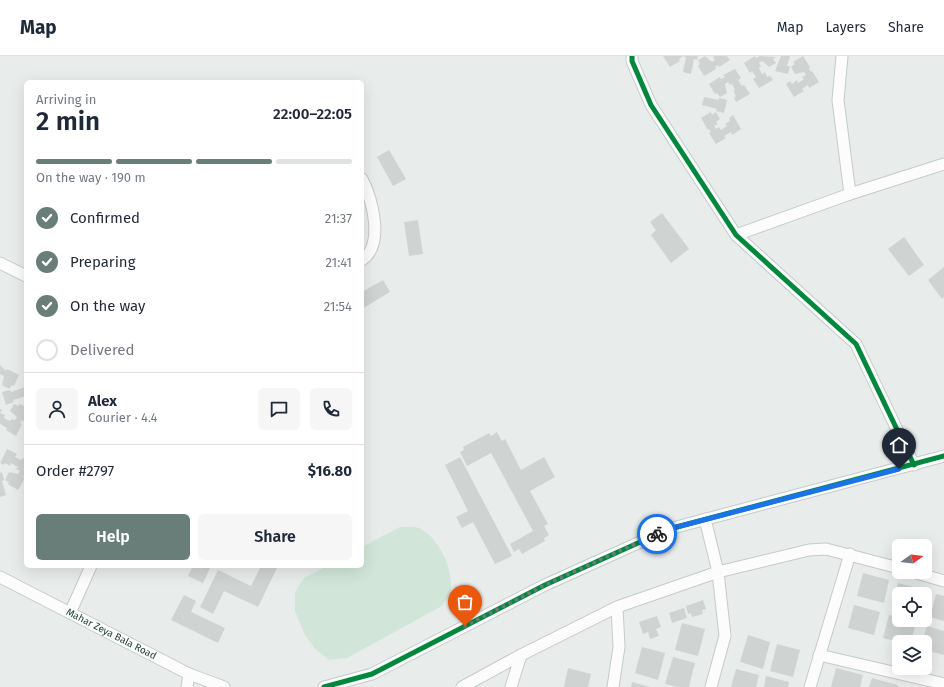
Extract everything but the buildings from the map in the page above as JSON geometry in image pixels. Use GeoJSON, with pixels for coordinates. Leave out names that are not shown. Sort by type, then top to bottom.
{"type":"FeatureCollection","features":[{"type":"Feature","properties":{"kind":"street"},"geometry":{"type":"LineString","coordinates":[[632,56],[632,61],[651,104],[736,235],[856,344],[914,465]]}},
{"type":"Feature","properties":{"kind":"street"},"geometry":{"type":"LineString","coordinates":[[842,56],[838,100],[850,194]]}},
{"type":"Feature","properties":{"kind":"street"},"geometry":{"type":"LineString","coordinates":[[736,235],[850,194],[944,164]]}},
{"type":"Feature","properties":{"kind":"street"},"geometry":{"type":"LineString","coordinates":[[364,183],[369,192],[376,228],[374,242],[364,257]]}},
{"type":"Feature","properties":{"kind":"street"},"geometry":{"type":"LineString","coordinates":[[0,263],[24,275]]}},
{"type":"Feature","properties":{"kind":"street"},"geometry":{"type":"LineString","coordinates":[[324,687],[372,674],[545,585],[669,529],[944,456]]}},
{"type":"Feature","properties":{"kind":"street"},"geometry":{"type":"LineString","coordinates":[[705,519],[718,572],[725,636],[711,687]]}},
{"type":"Feature","properties":{"kind":"street"},"geometry":{"type":"LineString","coordinates":[[462,687],[521,655],[618,607],[718,572],[809,550],[826,549],[892,566]]}},
{"type":"Feature","properties":{"kind":"street"},"geometry":{"type":"LineString","coordinates":[[810,687],[850,554]]}},
{"type":"Feature","properties":{"kind":"street"},"geometry":{"type":"LineString","coordinates":[[70,613],[90,568]]}},
{"type":"Feature","properties":{"kind":"street","name":"Mahar Zeya Bala Road"},"geometry":{"type":"LineString","coordinates":[[0,577],[189,674],[224,687]]}},
{"type":"Feature","properties":{"kind":"street"},"geometry":{"type":"LineString","coordinates":[[932,578],[944,581]]}},
{"type":"Feature","properties":{"kind":"street"},"geometry":{"type":"LineString","coordinates":[[613,687],[619,647],[618,607]]}},
{"type":"Feature","properties":{"kind":"street"},"geometry":{"type":"LineString","coordinates":[[511,687],[521,655]]}},
{"type":"Feature","properties":{"kind":"street"},"geometry":{"type":"LineString","coordinates":[[819,655],[944,684]]}},
{"type":"Feature","properties":{"kind":"street"},"geometry":{"type":"LineString","coordinates":[[186,687],[189,674]]}},
{"type":"Feature","properties":{"kind":"green space"},"geometry":{"type":"Polygon","coordinates":[[[400,527],[419,528],[433,539],[443,554],[450,573],[450,594],[442,606],[347,658],[329,660],[315,649],[305,635],[295,611],[295,592],[304,578],[323,568],[364,568],[364,546],[400,527]]]}},
{"type":"Feature","properties":{"kind":"cycle path"},"geometry":{"type":"LineString","coordinates":[[632,56],[632,61],[651,105],[736,235],[856,344],[914,465]]}},
{"type":"Feature","properties":{"kind":"cycle path"},"geometry":{"type":"LineString","coordinates":[[324,687],[372,674],[545,585],[669,529],[944,456]]}},
{"type":"Feature","properties":{"kind":"way so far"},"geometry":{"type":"LineString","coordinates":[[465,626],[545,585],[657,534]]}},
{"type":"Feature","properties":{"kind":"route"},"geometry":{"type":"LineString","coordinates":[[657,534],[669,529],[899,469]]}}]}
